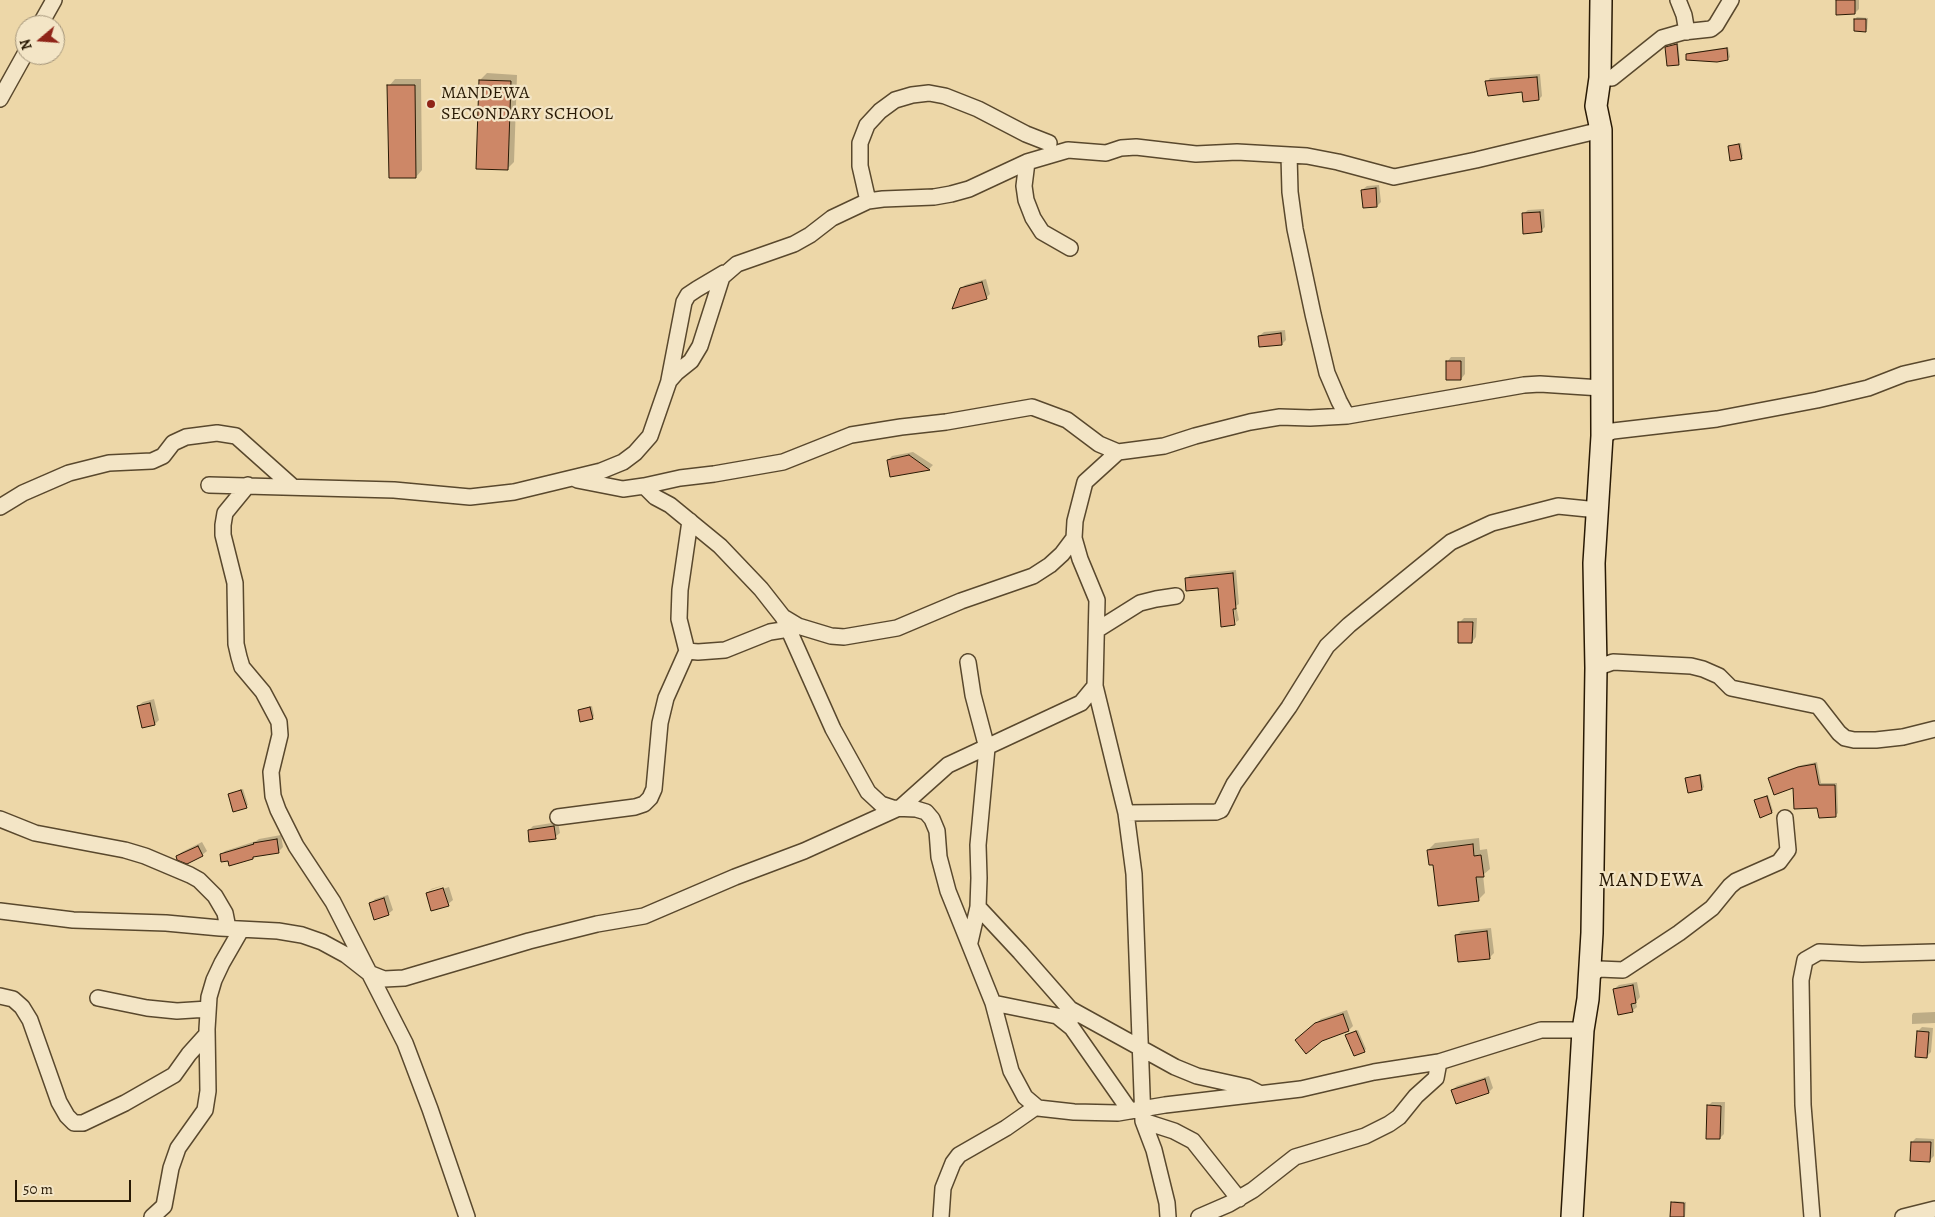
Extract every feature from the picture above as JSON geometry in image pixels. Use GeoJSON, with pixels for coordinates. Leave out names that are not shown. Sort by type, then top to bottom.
{"type":"FeatureCollection","features":[{"type":"Feature","properties":{"kind":"main road"},"geometry":{"type":"LineString","coordinates":[[1572,1217],[1583,1030],[1588,999],[1592,923],[1596,668],[1594,563],[1602,436],[1601,130],[1596,106],[1600,78],[1602,0]]}},
{"type":"Feature","properties":{"kind":"street"},"geometry":{"type":"LineString","coordinates":[[46,15],[54,0]]}},
{"type":"Feature","properties":{"kind":"street"},"geometry":{"type":"LineString","coordinates":[[1678,0],[1684,15],[1687,32]]}},
{"type":"Feature","properties":{"kind":"street"},"geometry":{"type":"LineString","coordinates":[[1600,78],[1612,78],[1662,38],[1711,29],[1716,25],[1731,0]]}},
{"type":"Feature","properties":{"kind":"street"},"geometry":{"type":"LineString","coordinates":[[0,99],[19,65]]}},
{"type":"Feature","properties":{"kind":"street"},"geometry":{"type":"LineString","coordinates":[[868,201],[860,166],[860,143],[867,125],[880,111],[895,100],[929,93],[945,96],[978,109],[1026,134],[1049,143]]}},
{"type":"Feature","properties":{"kind":"street"},"geometry":{"type":"LineString","coordinates":[[209,485],[394,490],[470,497],[514,492],[572,479],[601,471],[623,462],[635,453],[650,436],[660,402],[669,381],[684,302],[688,295],[737,264],[794,244],[810,235],[832,218],[868,201],[934,198],[951,194],[970,189],[1028,162],[1068,150],[1106,153],[1121,148],[1136,147],[1196,154],[1237,152],[1289,154],[1338,162],[1394,177],[1476,160],[1601,130]]}},
{"type":"Feature","properties":{"kind":"street"},"geometry":{"type":"LineString","coordinates":[[1289,154],[1290,192],[1295,229],[1313,314],[1327,373],[1347,416]]}},
{"type":"Feature","properties":{"kind":"street"},"geometry":{"type":"LineString","coordinates":[[1028,162],[1024,186],[1026,200],[1033,218],[1042,232],[1070,248]]}},
{"type":"Feature","properties":{"kind":"street"},"geometry":{"type":"LineString","coordinates":[[669,381],[691,360],[700,346],[718,285],[722,277],[729,270]]}},
{"type":"Feature","properties":{"kind":"street"},"geometry":{"type":"LineString","coordinates":[[1602,436],[1613,431],[1717,418],[1817,400],[1868,388],[1904,374],[1935,367]]}},
{"type":"Feature","properties":{"kind":"street"},"geometry":{"type":"LineString","coordinates":[[572,479],[623,489],[644,486],[680,478],[783,462],[851,435],[946,422],[1032,406],[1066,420],[1099,444],[1118,452],[1164,446],[1225,428],[1280,417],[1347,416],[1524,385],[1540,384],[1601,388]]}},
{"type":"Feature","properties":{"kind":"street"},"geometry":{"type":"LineString","coordinates":[[0,507],[23,493],[69,473],[109,464],[152,461],[163,456],[173,443],[186,437],[217,432],[236,436],[292,486]]}},
{"type":"Feature","properties":{"kind":"street"},"geometry":{"type":"LineString","coordinates":[[1118,452],[1085,482],[1075,520],[1074,538],[1082,564],[1097,600],[1095,686],[1126,812],[1134,874],[1137,992],[1142,1050],[1139,1114]]}},
{"type":"Feature","properties":{"kind":"street"},"geometry":{"type":"LineString","coordinates":[[248,486],[225,512],[222,525],[235,583],[236,644],[239,657],[242,667],[263,692],[279,722],[280,735],[272,772],[273,796],[296,846],[333,902],[405,1044],[430,1109],[467,1217]]}},
{"type":"Feature","properties":{"kind":"street"},"geometry":{"type":"LineString","coordinates":[[644,486],[655,497],[670,505],[720,546],[761,589],[786,623],[833,729],[868,792],[881,804],[893,808],[916,809],[926,812],[932,819],[937,831],[939,857],[948,891],[993,1003],[1012,1071],[1025,1097],[1036,1107],[1074,1112],[1139,1114],[1260,1093],[1301,1089],[1419,1063],[1439,1062],[1542,1030],[1583,1030]]}},
{"type":"Feature","properties":{"kind":"street"},"geometry":{"type":"LineString","coordinates":[[1126,812],[1216,812],[1221,810],[1234,784],[1289,707],[1327,646],[1349,625],[1451,542],[1492,522],[1558,506],[1598,510]]}},
{"type":"Feature","properties":{"kind":"street"},"geometry":{"type":"LineString","coordinates":[[558,816],[635,807],[644,804],[650,798],[654,789],[660,723],[666,698],[686,650],[680,619],[680,590],[690,521]]}},
{"type":"Feature","properties":{"kind":"street"},"geometry":{"type":"LineString","coordinates":[[686,650],[698,652],[725,650],[770,632],[786,623],[820,634],[844,637],[897,628],[961,601],[1034,576],[1062,554],[1074,538]]}},
{"type":"Feature","properties":{"kind":"street"},"geometry":{"type":"LineString","coordinates":[[1097,630],[1140,604],[1176,596]]}},
{"type":"Feature","properties":{"kind":"street"},"geometry":{"type":"LineString","coordinates":[[968,662],[973,695],[987,748],[978,845],[978,907],[970,942]]}},
{"type":"Feature","properties":{"kind":"street"},"geometry":{"type":"LineString","coordinates":[[1596,668],[1613,662],[1691,666],[1704,669],[1719,676],[1731,688],[1818,706],[1839,733],[1846,738],[1854,740],[1903,737],[1935,729]]}},
{"type":"Feature","properties":{"kind":"street"},"geometry":{"type":"LineString","coordinates":[[0,911],[73,920],[166,923],[278,931],[315,940],[346,956],[369,973],[384,979],[404,978],[538,938],[597,924],[644,916],[742,874],[804,851],[901,807],[948,765],[1080,703],[1095,686]]}},
{"type":"Feature","properties":{"kind":"street"},"geometry":{"type":"LineString","coordinates":[[1589,977],[1599,969],[1623,970],[1679,933],[1712,908],[1736,881],[1779,862],[1788,850],[1785,818]]}},
{"type":"Feature","properties":{"kind":"street"},"geometry":{"type":"LineString","coordinates":[[0,819],[35,833],[125,850],[145,856],[190,875],[199,880],[215,896],[235,929]]}},
{"type":"Feature","properties":{"kind":"street"},"geometry":{"type":"LineString","coordinates":[[978,907],[1070,1009],[1083,1042]]}},
{"type":"Feature","properties":{"kind":"street"},"geometry":{"type":"LineString","coordinates":[[152,1217],[164,1206],[171,1168],[178,1148],[205,1110],[208,1090],[208,1008],[214,980],[235,929]]}},
{"type":"Feature","properties":{"kind":"street"},"geometry":{"type":"LineString","coordinates":[[1812,1217],[1803,1105],[1801,980],[1805,960],[1819,952],[1862,954],[1935,952]]}},
{"type":"Feature","properties":{"kind":"street"},"geometry":{"type":"LineString","coordinates":[[0,996],[13,999],[22,1007],[30,1020],[59,1102],[74,1123],[83,1123],[161,1084],[174,1075],[207,1034]]}},
{"type":"Feature","properties":{"kind":"street"},"geometry":{"type":"LineString","coordinates":[[98,998],[177,1012],[208,1008]]}},
{"type":"Feature","properties":{"kind":"street"},"geometry":{"type":"LineString","coordinates":[[993,1003],[1057,1016],[1072,1028],[1139,1114],[1154,1150],[1167,1203],[1168,1217]]}},
{"type":"Feature","properties":{"kind":"street"},"geometry":{"type":"LineString","coordinates":[[1070,1009],[1118,1034],[1142,1050],[1197,1076],[1247,1087],[1260,1093]]}},
{"type":"Feature","properties":{"kind":"street"},"geometry":{"type":"LineString","coordinates":[[1199,1217],[1238,1199],[1295,1157],[1365,1136],[1399,1118],[1416,1096],[1436,1078],[1439,1062]]}},
{"type":"Feature","properties":{"kind":"street"},"geometry":{"type":"LineString","coordinates":[[941,1217],[943,1188],[953,1163],[959,1155],[1006,1128],[1036,1107]]}},
{"type":"Feature","properties":{"kind":"street"},"geometry":{"type":"LineString","coordinates":[[1139,1114],[1193,1141],[1238,1199]]}},
{"type":"Feature","properties":{"kind":"street"},"geometry":{"type":"LineString","coordinates":[[1903,1217],[1935,1209]]}},
{"type":"Feature","properties":{"kind":"building"},"geometry":{"type":"Polygon","coordinates":[[[1836,0],[1855,0],[1855,14],[1836,15],[1836,0]]]}},
{"type":"Feature","properties":{"kind":"building"},"geometry":{"type":"Polygon","coordinates":[[[1854,19],[1866,19],[1866,32],[1854,31],[1854,19]]]}},
{"type":"Feature","properties":{"kind":"building"},"geometry":{"type":"Polygon","coordinates":[[[1677,44],[1679,65],[1667,66],[1665,47],[1677,44]]]}},
{"type":"Feature","properties":{"kind":"building"},"geometry":{"type":"Polygon","coordinates":[[[1727,48],[1728,60],[1717,62],[1686,60],[1686,54],[1727,48]]]}},
{"type":"Feature","properties":{"kind":"building"},"geometry":{"type":"Polygon","coordinates":[[[1537,77],[1539,100],[1523,102],[1522,92],[1488,96],[1485,81],[1537,77]]]}},
{"type":"Feature","properties":{"kind":"building"},"geometry":{"type":"Polygon","coordinates":[[[479,80],[511,81],[508,170],[476,169],[479,80]]]}},
{"type":"Feature","properties":{"kind":"building"},"geometry":{"type":"Polygon","coordinates":[[[387,85],[415,85],[416,178],[389,178],[387,85]]]}},
{"type":"Feature","properties":{"kind":"building"},"geometry":{"type":"Polygon","coordinates":[[[1739,144],[1742,159],[1730,161],[1728,146],[1739,144]]]}},
{"type":"Feature","properties":{"kind":"building"},"geometry":{"type":"Polygon","coordinates":[[[1376,188],[1377,207],[1363,208],[1361,190],[1376,188]]]}},
{"type":"Feature","properties":{"kind":"building"},"geometry":{"type":"Polygon","coordinates":[[[1540,212],[1542,232],[1523,234],[1522,213],[1540,212]]]}},
{"type":"Feature","properties":{"kind":"building"},"geometry":{"type":"Polygon","coordinates":[[[982,282],[987,299],[952,309],[960,288],[982,282]]]}},
{"type":"Feature","properties":{"kind":"building"},"geometry":{"type":"Polygon","coordinates":[[[1281,333],[1282,345],[1259,347],[1258,336],[1281,333]]]}},
{"type":"Feature","properties":{"kind":"building"},"geometry":{"type":"Polygon","coordinates":[[[1446,361],[1461,361],[1461,380],[1446,380],[1446,361]]]}},
{"type":"Feature","properties":{"kind":"building"},"geometry":{"type":"Polygon","coordinates":[[[909,455],[930,470],[890,477],[887,460],[909,455]]]}},
{"type":"Feature","properties":{"kind":"building"},"geometry":{"type":"Polygon","coordinates":[[[1233,573],[1236,609],[1233,609],[1235,625],[1221,627],[1218,588],[1186,591],[1185,578],[1233,573]]]}},
{"type":"Feature","properties":{"kind":"building"},"geometry":{"type":"Polygon","coordinates":[[[1458,622],[1473,622],[1472,643],[1458,643],[1458,622]]]}},
{"type":"Feature","properties":{"kind":"building"},"geometry":{"type":"Polygon","coordinates":[[[150,703],[155,725],[142,728],[137,706],[150,703]]]}},
{"type":"Feature","properties":{"kind":"building"},"geometry":{"type":"Polygon","coordinates":[[[590,707],[593,719],[580,722],[578,710],[590,707]]]}},
{"type":"Feature","properties":{"kind":"building"},"geometry":{"type":"Polygon","coordinates":[[[1815,764],[1819,785],[1835,785],[1836,817],[1819,818],[1817,808],[1794,809],[1793,788],[1774,795],[1768,778],[1798,767],[1815,764]]]}},
{"type":"Feature","properties":{"kind":"building"},"geometry":{"type":"Polygon","coordinates":[[[1700,775],[1702,790],[1688,793],[1685,778],[1700,775]]]}},
{"type":"Feature","properties":{"kind":"building"},"geometry":{"type":"Polygon","coordinates":[[[241,790],[247,808],[233,812],[228,794],[241,790]]]}},
{"type":"Feature","properties":{"kind":"building"},"geometry":{"type":"Polygon","coordinates":[[[1767,796],[1772,813],[1760,818],[1754,800],[1767,796]]]}},
{"type":"Feature","properties":{"kind":"building"},"geometry":{"type":"Polygon","coordinates":[[[554,826],[556,839],[529,842],[528,830],[554,826]]]}},
{"type":"Feature","properties":{"kind":"building"},"geometry":{"type":"Polygon","coordinates":[[[277,839],[279,853],[253,857],[253,859],[229,866],[228,861],[221,862],[220,854],[253,843],[277,839]]]}},
{"type":"Feature","properties":{"kind":"building"},"geometry":{"type":"Polygon","coordinates":[[[1473,844],[1474,856],[1481,855],[1484,877],[1476,877],[1479,901],[1438,906],[1433,865],[1429,865],[1427,850],[1473,844]]]}},
{"type":"Feature","properties":{"kind":"building"},"geometry":{"type":"Polygon","coordinates":[[[198,846],[203,856],[187,864],[177,860],[176,856],[198,846]]]}},
{"type":"Feature","properties":{"kind":"building"},"geometry":{"type":"Polygon","coordinates":[[[443,888],[449,906],[431,911],[426,893],[443,888]]]}},
{"type":"Feature","properties":{"kind":"building"},"geometry":{"type":"Polygon","coordinates":[[[384,898],[389,915],[374,920],[369,903],[384,898]]]}},
{"type":"Feature","properties":{"kind":"building"},"geometry":{"type":"Polygon","coordinates":[[[1487,931],[1490,959],[1458,962],[1455,935],[1487,931]]]}},
{"type":"Feature","properties":{"kind":"building"},"geometry":{"type":"Polygon","coordinates":[[[1633,985],[1636,1003],[1631,1004],[1633,1012],[1618,1015],[1613,989],[1633,985]]]}},
{"type":"Feature","properties":{"kind":"building"},"geometry":{"type":"Polygon","coordinates":[[[1343,1014],[1349,1031],[1322,1041],[1306,1054],[1295,1040],[1315,1023],[1343,1014]]]}},
{"type":"Feature","properties":{"kind":"building"},"geometry":{"type":"Polygon","coordinates":[[[1356,1031],[1365,1052],[1354,1056],[1345,1035],[1356,1031]]]}},
{"type":"Feature","properties":{"kind":"building"},"geometry":{"type":"Polygon","coordinates":[[[1917,1031],[1929,1032],[1927,1058],[1915,1057],[1917,1031]]]}},
{"type":"Feature","properties":{"kind":"building"},"geometry":{"type":"Polygon","coordinates":[[[1485,1079],[1489,1093],[1456,1104],[1451,1090],[1485,1079]]]}},
{"type":"Feature","properties":{"kind":"building"},"geometry":{"type":"Polygon","coordinates":[[[1707,1105],[1721,1106],[1720,1139],[1706,1139],[1707,1105]]]}},
{"type":"Feature","properties":{"kind":"building"},"geometry":{"type":"Polygon","coordinates":[[[1911,1142],[1931,1142],[1930,1162],[1910,1161],[1911,1142]]]}},
{"type":"Feature","properties":{"kind":"building"},"geometry":{"type":"Polygon","coordinates":[[[1671,1202],[1684,1203],[1684,1217],[1670,1217],[1671,1202]]]}},
{"type":"Feature","properties":{"kind":"place","name":"MANDEWA SECONDARY SCHOOL"},"geometry":{"type":"Point","coordinates":[431,104]}},
{"type":"Feature","properties":{"kind":"district","name":"MANDEWA"},"geometry":{"type":"Point","coordinates":[1651,881]}}]}
